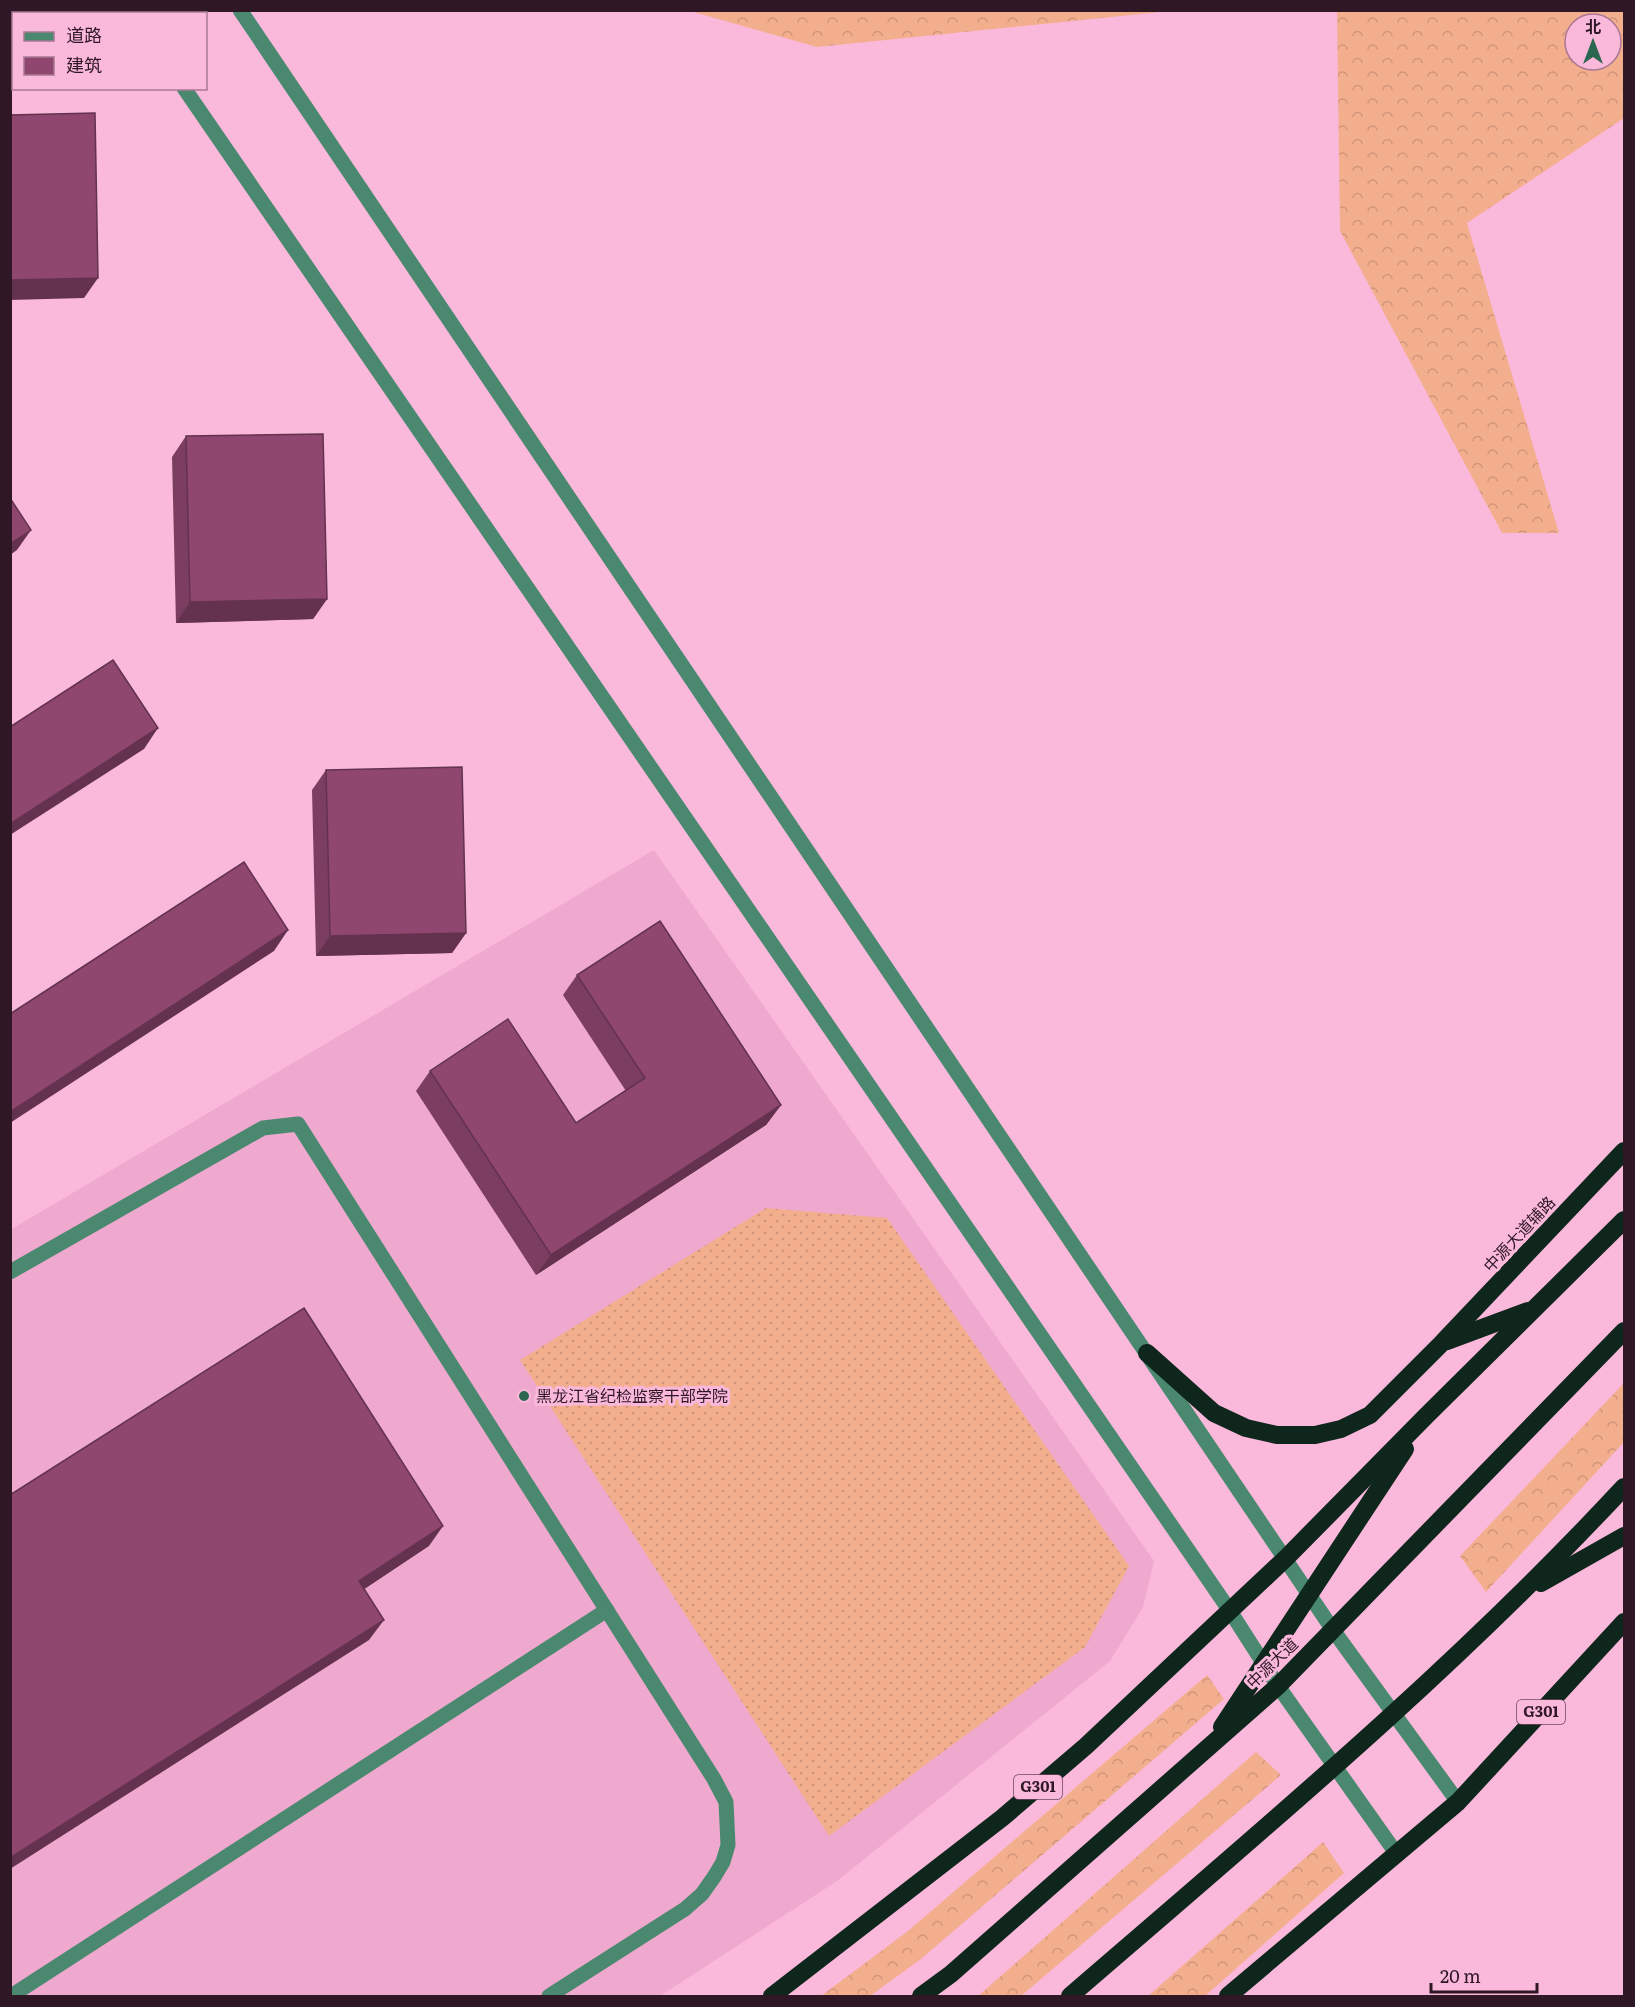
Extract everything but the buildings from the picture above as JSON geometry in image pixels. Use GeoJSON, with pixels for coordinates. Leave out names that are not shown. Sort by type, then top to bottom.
{"type":"FeatureCollection","features":[{"type":"Feature","properties":{"kind":"highway","name":"中源大道辅路"},"geometry":{"type":"LineString","coordinates":[[1147,1353],[1214,1413],[1246,1428],[1277,1435],[1315,1435],[1341,1429],[1370,1415],[1624,1152]]}},
{"type":"Feature","properties":{"kind":"highway"},"geometry":{"type":"LineString","coordinates":[[1286,1558],[1622,1223]]}},
{"type":"Feature","properties":{"kind":"highway"},"geometry":{"type":"LineString","coordinates":[[1442,1343],[1535,1308]]}},
{"type":"Feature","properties":{"kind":"highway","name":"中源大道"},"geometry":{"type":"LineString","coordinates":[[921,1996],[951,1974],[1278,1686],[1624,1331]]}},
{"type":"Feature","properties":{"kind":"highway"},"geometry":{"type":"LineString","coordinates":[[1210,1746],[1427,1415]]}},
{"type":"Feature","properties":{"kind":"highway"},"geometry":{"type":"LineString","coordinates":[[1070,1996],[1335,1767],[1394,1713],[1521,1594],[1624,1487]]}},
{"type":"Feature","properties":{"kind":"highway"},"geometry":{"type":"LineString","coordinates":[[1521,1594],[1624,1536]]}},
{"type":"Feature","properties":{"kind":"highway","name":"G301"},"geometry":{"type":"LineString","coordinates":[[772,1996],[1002,1818],[1086,1746],[1286,1558]]}},
{"type":"Feature","properties":{"kind":"highway","name":"G301"},"geometry":{"type":"LineString","coordinates":[[1228,1996],[1458,1802],[1624,1622]]}},
{"type":"Feature","properties":{"kind":"street"},"geometry":{"type":"LineString","coordinates":[[240,10],[1334,1630],[1458,1802]]}},
{"type":"Feature","properties":{"kind":"street"},"geometry":{"type":"LineString","coordinates":[[185,90],[1230,1611],[1278,1686],[1396,1853]]}},
{"type":"Feature","properties":{"kind":"street"},"geometry":{"type":"LineString","coordinates":[[10,1272],[263,1128],[298,1124],[714,1779],[726,1802],[728,1845],[723,1862],[702,1894],[685,1909],[549,1996]]}},
{"type":"Feature","properties":{"kind":"street"},"geometry":{"type":"LineString","coordinates":[[11,1996],[607,1610]]}},
{"type":"Feature","properties":{"kind":"shaded area","name":"黑龙江省纪检监察干部学院"},"geometry":{"type":"Polygon","coordinates":[[[654,850],[1154,1561],[1143,1607],[1110,1661],[837,1881],[660,1996],[11,1996],[10,1230],[654,850]]]}},
{"type":"Feature","properties":{"kind":"green space"},"geometry":{"type":"Polygon","coordinates":[[[690,11],[1170,11],[817,47],[690,11]]]}},
{"type":"Feature","properties":{"kind":"green space"},"geometry":{"type":"Polygon","coordinates":[[[1337,11],[1624,11],[1624,118],[1467,223],[1559,533],[1502,533],[1340,231],[1337,11]]]}},
{"type":"Feature","properties":{"kind":"green space"},"geometry":{"type":"Polygon","coordinates":[[[766,1208],[887,1218],[1129,1566],[1085,1647],[829,1836],[520,1360],[766,1208]]]}},
{"type":"Feature","properties":{"kind":"green space"},"geometry":{"type":"Polygon","coordinates":[[[1624,1383],[1624,1442],[1486,1592],[1460,1556],[1624,1383]]]}},
{"type":"Feature","properties":{"kind":"green space"},"geometry":{"type":"Polygon","coordinates":[[[1207,1675],[1224,1699],[921,1959],[870,1996],[821,1996],[908,1931],[1207,1675]]]}},
{"type":"Feature","properties":{"kind":"green space"},"geometry":{"type":"Polygon","coordinates":[[[1256,1752],[1281,1775],[1021,1996],[978,1996],[1256,1752]]]}},
{"type":"Feature","properties":{"kind":"green space"},"geometry":{"type":"Polygon","coordinates":[[[1323,1842],[1344,1873],[1205,1996],[1148,1996],[1323,1842]]]}},
{"type":"Feature","properties":{"kind":"place","name":"黑龙江省纪检监察干部学院"},"geometry":{"type":"Point","coordinates":[524,1396]}}]}
